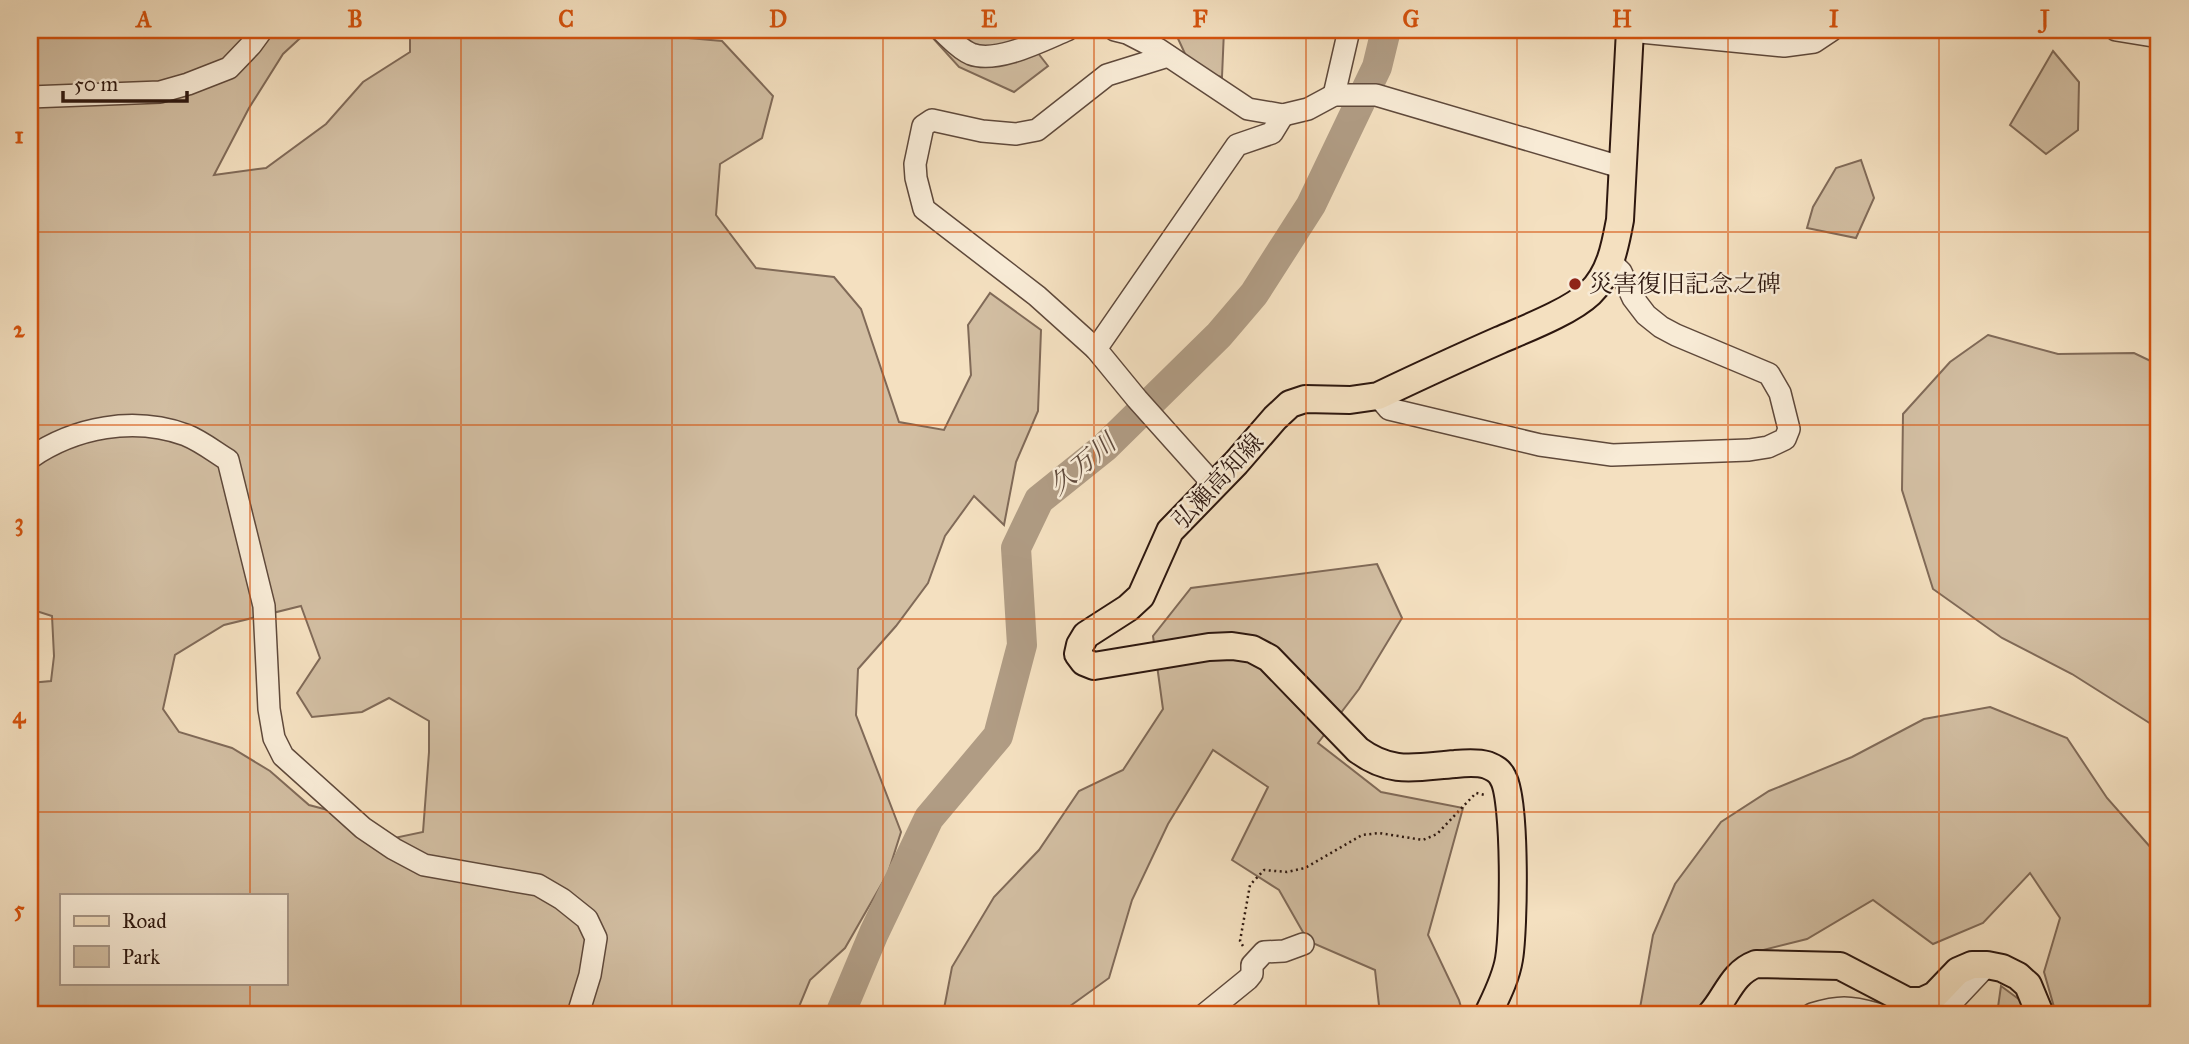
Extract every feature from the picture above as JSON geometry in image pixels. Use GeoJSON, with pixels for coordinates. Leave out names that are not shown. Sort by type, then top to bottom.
{"type":"FeatureCollection","features":[{"type":"Feature","properties":{"kind":"main road","name":"弘瀬高知線"},"geometry":{"type":"LineString","coordinates":[[1488,1014],[1509,960],[1512,902],[1508,794],[1504,779],[1497,769],[1484,764],[1408,767],[1374,762],[1358,750],[1269,658],[1252,649],[1209,647],[1094,666],[1084,662],[1078,654],[1086,635],[1128,608],[1141,596],[1170,531],[1290,404],[1305,399],[1350,400],[1378,396],[1536,324],[1588,295],[1603,278],[1615,247],[1620,220],[1630,30]]}},
{"type":"Feature","properties":{"kind":"main road"},"geometry":{"type":"LineString","coordinates":[[1711,1014],[1734,979],[1745,968],[1756,964],[1840,966],[1907,1001],[1922,1001],[1935,995],[1958,971],[1972,965],[1986,965],[2002,968],[2028,985],[2040,1014]]}},
{"type":"Feature","properties":{"kind":"street"},"geometry":{"type":"LineString","coordinates":[[30,97],[160,92],[188,84],[229,68],[262,30]]}},
{"type":"Feature","properties":{"kind":"street"},"geometry":{"type":"LineString","coordinates":[[942,30],[947,37],[972,54],[994,57],[1067,30]]}},
{"type":"Feature","properties":{"kind":"street"},"geometry":{"type":"LineString","coordinates":[[1115,30],[1127,33],[1168,56],[1248,109],[1283,115],[1355,94],[1624,168]]}},
{"type":"Feature","properties":{"kind":"street"},"geometry":{"type":"LineString","coordinates":[[1349,30],[1355,94]]}},
{"type":"Feature","properties":{"kind":"street"},"geometry":{"type":"LineString","coordinates":[[1630,30],[1784,46],[1814,42],[1832,30]]}},
{"type":"Feature","properties":{"kind":"street"},"geometry":{"type":"LineString","coordinates":[[2116,30],[2159,37]]}},
{"type":"Feature","properties":{"kind":"street"},"geometry":{"type":"LineString","coordinates":[[1168,56],[1107,75],[1037,130],[1016,134],[982,131],[932,120],[923,126],[915,164],[916,178],[924,209],[1037,296],[1096,349],[1214,485]]}},
{"type":"Feature","properties":{"kind":"street"},"geometry":{"type":"LineString","coordinates":[[1096,349],[1237,145],[1272,133],[1283,115]]}},
{"type":"Feature","properties":{"kind":"street"},"geometry":{"type":"LineString","coordinates":[[1378,396],[1389,409],[1540,446],[1590,453],[1716,453],[1768,447],[1785,439],[1789,429],[1780,393],[1769,374],[1661,327],[1646,315],[1633,298],[1621,272],[1610,261]]}},
{"type":"Feature","properties":{"kind":"street"},"geometry":{"type":"LineString","coordinates":[[30,458],[44,448],[89,429],[137,425],[189,436],[228,460],[264,606],[269,709],[274,738],[283,756],[363,828],[394,849],[424,865],[538,885],[562,899],[587,919],[596,938],[590,975],[578,1014]]}},
{"type":"Feature","properties":{"kind":"street"},"geometry":{"type":"LineString","coordinates":[[1205,1014],[1248,979],[1252,974],[1252,965],[1265,952],[1284,951],[1303,944]]}},
{"type":"Feature","properties":{"kind":"street"},"geometry":{"type":"LineString","coordinates":[[1941,1014],[1986,965]]}},
{"type":"Feature","properties":{"kind":"street"},"geometry":{"type":"LineString","coordinates":[[1812,1014],[1838,1006],[1877,1014]]}},
{"type":"Feature","properties":{"kind":"path"},"geometry":{"type":"LineString","coordinates":[[1265,952],[1244,948],[1240,942],[1250,885],[1264,870],[1287,872],[1306,869],[1362,835],[1379,833],[1423,840],[1437,834],[1476,793],[1489,796]]}},
{"type":"Feature","properties":{"kind":"green space"},"geometry":{"type":"Polygon","coordinates":[[[40,30],[309,30],[283,54],[249,108],[214,175],[266,168],[326,124],[363,82],[410,52],[410,30],[646,30],[655,35],[722,41],[773,96],[762,138],[720,164],[716,215],[756,268],[834,277],[861,309],[899,422],[944,430],[971,375],[968,325],[990,293],[1041,330],[1038,411],[1016,462],[1004,525],[974,496],[945,536],[928,583],[896,626],[858,669],[856,715],[901,832],[888,873],[845,948],[810,980],[796,1014],[30,1014],[30,683],[51,681],[54,656],[52,616],[30,609],[30,38],[40,30]],[[301,606],[224,625],[175,655],[163,709],[179,732],[232,748],[270,771],[309,805],[343,814],[385,840],[423,832],[429,721],[389,698],[362,712],[312,717],[297,693],[320,658],[301,606]]]}},
{"type":"Feature","properties":{"kind":"green space"},"geometry":{"type":"Polygon","coordinates":[[[919,30],[1020,30],[1048,66],[1014,92],[959,67],[932,37],[919,30]]]}},
{"type":"Feature","properties":{"kind":"green space"},"geometry":{"type":"Polygon","coordinates":[[[1174,30],[1224,30],[1222,77],[1193,71],[1174,30]]]}},
{"type":"Feature","properties":{"kind":"green space"},"geometry":{"type":"Polygon","coordinates":[[[2053,51],[2079,82],[2078,130],[2046,154],[2010,125],[2053,51]]]}},
{"type":"Feature","properties":{"kind":"green space"},"geometry":{"type":"Polygon","coordinates":[[[1861,160],[1874,198],[1856,238],[1807,228],[1813,207],[1836,168],[1861,160]]]}},
{"type":"Feature","properties":{"kind":"green space"},"geometry":{"type":"Polygon","coordinates":[[[1988,335],[2058,354],[2134,353],[2159,365],[2159,729],[2072,674],[2002,638],[1933,589],[1902,490],[1903,414],[1950,362],[1988,335]]]}},
{"type":"Feature","properties":{"kind":"green space"},"geometry":{"type":"Polygon","coordinates":[[[1377,564],[1402,618],[1359,689],[1318,743],[1381,792],[1463,808],[1428,935],[1463,1014],[1380,1014],[1375,970],[1308,941],[1279,890],[1232,860],[1268,787],[1213,750],[1168,824],[1132,900],[1109,978],[1059,1014],[943,1014],[952,967],[994,897],[1039,850],[1079,791],[1123,770],[1163,709],[1153,636],[1191,588],[1377,564]]]}},
{"type":"Feature","properties":{"kind":"green space"},"geometry":{"type":"Polygon","coordinates":[[[1990,707],[2067,738],[2107,798],[2159,857],[2159,992],[2142,1014],[2056,1014],[2044,972],[2060,918],[2030,873],[1983,923],[1933,944],[1873,900],[1807,939],[1743,955],[1710,1006],[1696,1014],[1649,1014],[1640,1008],[1653,935],[1675,884],[1721,822],[1769,791],[1852,757],[1924,719],[1990,707]]]}},
{"type":"Feature","properties":{"kind":"green space"},"geometry":{"type":"Polygon","coordinates":[[[2001,986],[2020,1000],[2024,1014],[1997,1014],[2001,986]]]}},
{"type":"Feature","properties":{"kind":"waterway","name":"久万川"},"geometry":{"type":"LineString","coordinates":[[840,1014],[874,933],[929,818],[998,736],[1022,645],[1016,548],[1039,500],[1105,447],[1219,335],[1254,294],[1311,205],[1377,67],[1386,30]]}},
{"type":"Feature","properties":{"kind":"place","name":"災害復旧記念之碑"},"geometry":{"type":"Point","coordinates":[1575,284]}}]}
